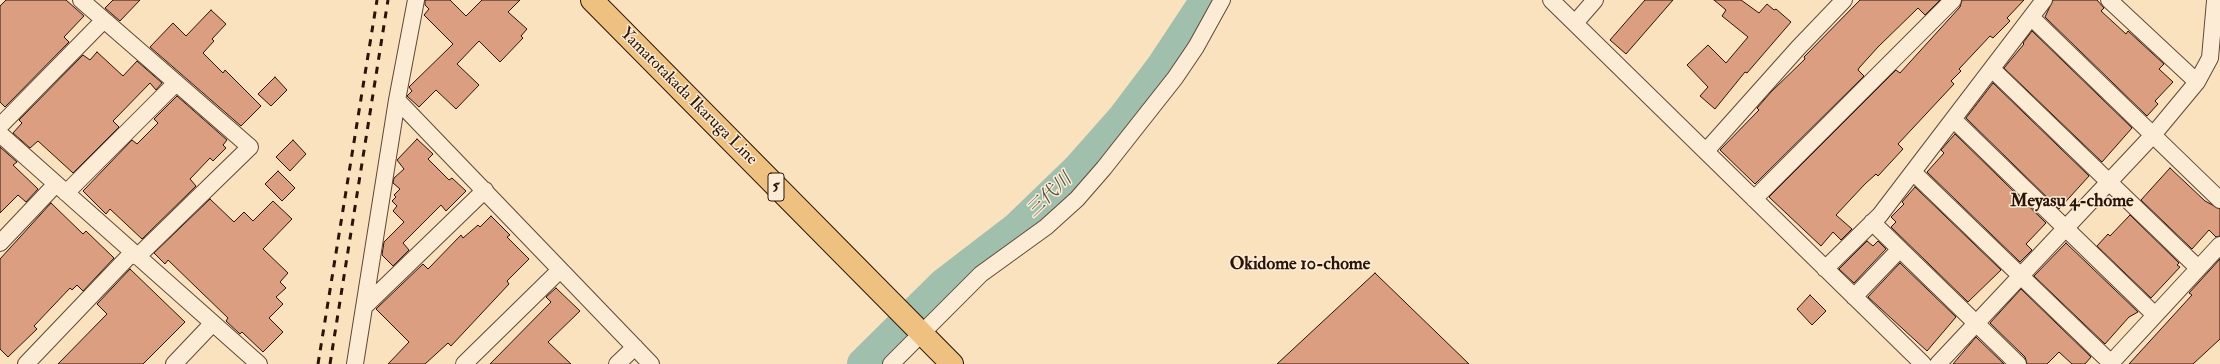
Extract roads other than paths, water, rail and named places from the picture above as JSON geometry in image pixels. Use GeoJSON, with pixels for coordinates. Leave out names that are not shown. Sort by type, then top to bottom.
{"type":"FeatureCollection","features":[{"type":"Feature","properties":{"kind":"main road","name":"Yamatotakada Ikaruga Line"},"geometry":{"type":"LineString","coordinates":[[592,0],[952,364]]}},
{"type":"Feature","properties":{"kind":"street"},"geometry":{"type":"LineString","coordinates":[[26,364],[134,255],[250,147],[175,84],[80,0]]}},
{"type":"Feature","properties":{"kind":"street"},"geometry":{"type":"LineString","coordinates":[[355,364],[397,100],[416,0]]}},
{"type":"Feature","properties":{"kind":"street"},"geometry":{"type":"LineString","coordinates":[[891,364],[921,332],[981,274],[1046,227],[1077,199],[1104,168],[1175,78],[1196,47],[1222,0]]}},
{"type":"Feature","properties":{"kind":"street"},"geometry":{"type":"LineString","coordinates":[[1551,0],[1923,364]]}},
{"type":"Feature","properties":{"kind":"street"},"geometry":{"type":"LineString","coordinates":[[1575,23],[1594,0]]}},
{"type":"Feature","properties":{"kind":"street"},"geometry":{"type":"LineString","coordinates":[[1706,151],[1798,48],[1844,0]]}},
{"type":"Feature","properties":{"kind":"street"},"geometry":{"type":"LineString","coordinates":[[1754,199],[1953,0]]}},
{"type":"Feature","properties":{"kind":"street"},"geometry":{"type":"LineString","coordinates":[[1825,269],[1872,222],[1913,172],[2044,0]]}},
{"type":"Feature","properties":{"kind":"street"},"geometry":{"type":"LineString","coordinates":[[2109,0],[2197,82]]}},
{"type":"Feature","properties":{"kind":"street"},"geometry":{"type":"LineString","coordinates":[[1938,364],[2153,135],[2197,82],[2210,58],[2216,5]]}},
{"type":"Feature","properties":{"kind":"street"},"geometry":{"type":"LineString","coordinates":[[2031,17],[2220,200]]}},
{"type":"Feature","properties":{"kind":"street"},"geometry":{"type":"LineString","coordinates":[[0,126],[104,21]]}},
{"type":"Feature","properties":{"kind":"street"},"geometry":{"type":"LineString","coordinates":[[1992,69],[2198,268]]}},
{"type":"Feature","properties":{"kind":"street"},"geometry":{"type":"LineString","coordinates":[[0,243],[175,84]]}},
{"type":"Feature","properties":{"kind":"street"},"geometry":{"type":"LineString","coordinates":[[397,100],[651,364]]}},
{"type":"Feature","properties":{"kind":"street"},"geometry":{"type":"LineString","coordinates":[[1953,119],[2155,315]]}},
{"type":"Feature","properties":{"kind":"street"},"geometry":{"type":"LineString","coordinates":[[0,134],[62,188],[134,255],[259,364]]}},
{"type":"Feature","properties":{"kind":"street"},"geometry":{"type":"LineString","coordinates":[[1913,172],[2110,364],[2220,245]]}},
{"type":"Feature","properties":{"kind":"street"},"geometry":{"type":"LineString","coordinates":[[364,307],[484,190]]}},
{"type":"Feature","properties":{"kind":"street"},"geometry":{"type":"LineString","coordinates":[[1872,222],[2018,364]]}},
{"type":"Feature","properties":{"kind":"street"},"geometry":{"type":"LineString","coordinates":[[1854,297],[1900,249]]}},
{"type":"Feature","properties":{"kind":"street"},"geometry":{"type":"LineString","coordinates":[[464,364],[560,270]]}},
{"type":"Feature","properties":{"kind":"street"},"geometry":{"type":"LineString","coordinates":[[174,364],[212,324]]}},
{"type":"Feature","properties":{"kind":"street"},"geometry":{"type":"LineString","coordinates":[[617,364],[634,347]]}},
{"type":"Feature","properties":{"kind":"waterway","name":"三代川"},"geometry":{"type":"LineString","coordinates":[[863,364],[944,284],[1017,228],[1078,169],[1124,117],[1161,68],[1206,0]]}},
{"type":"Feature","properties":{"kind":"railway"},"geometry":{"type":"LineString","coordinates":[[318,364],[377,0]]}},
{"type":"Feature","properties":{"kind":"railway"},"geometry":{"type":"LineString","coordinates":[[330,364],[388,0]]}},
{"type":"Feature","properties":{"kind":"district","name":"Meyasu 4-chome"},"geometry":{"type":"Point","coordinates":[2072,202]}},
{"type":"Feature","properties":{"kind":"district","name":"Okidome 10-chome"},"geometry":{"type":"Point","coordinates":[1300,265]}}]}
